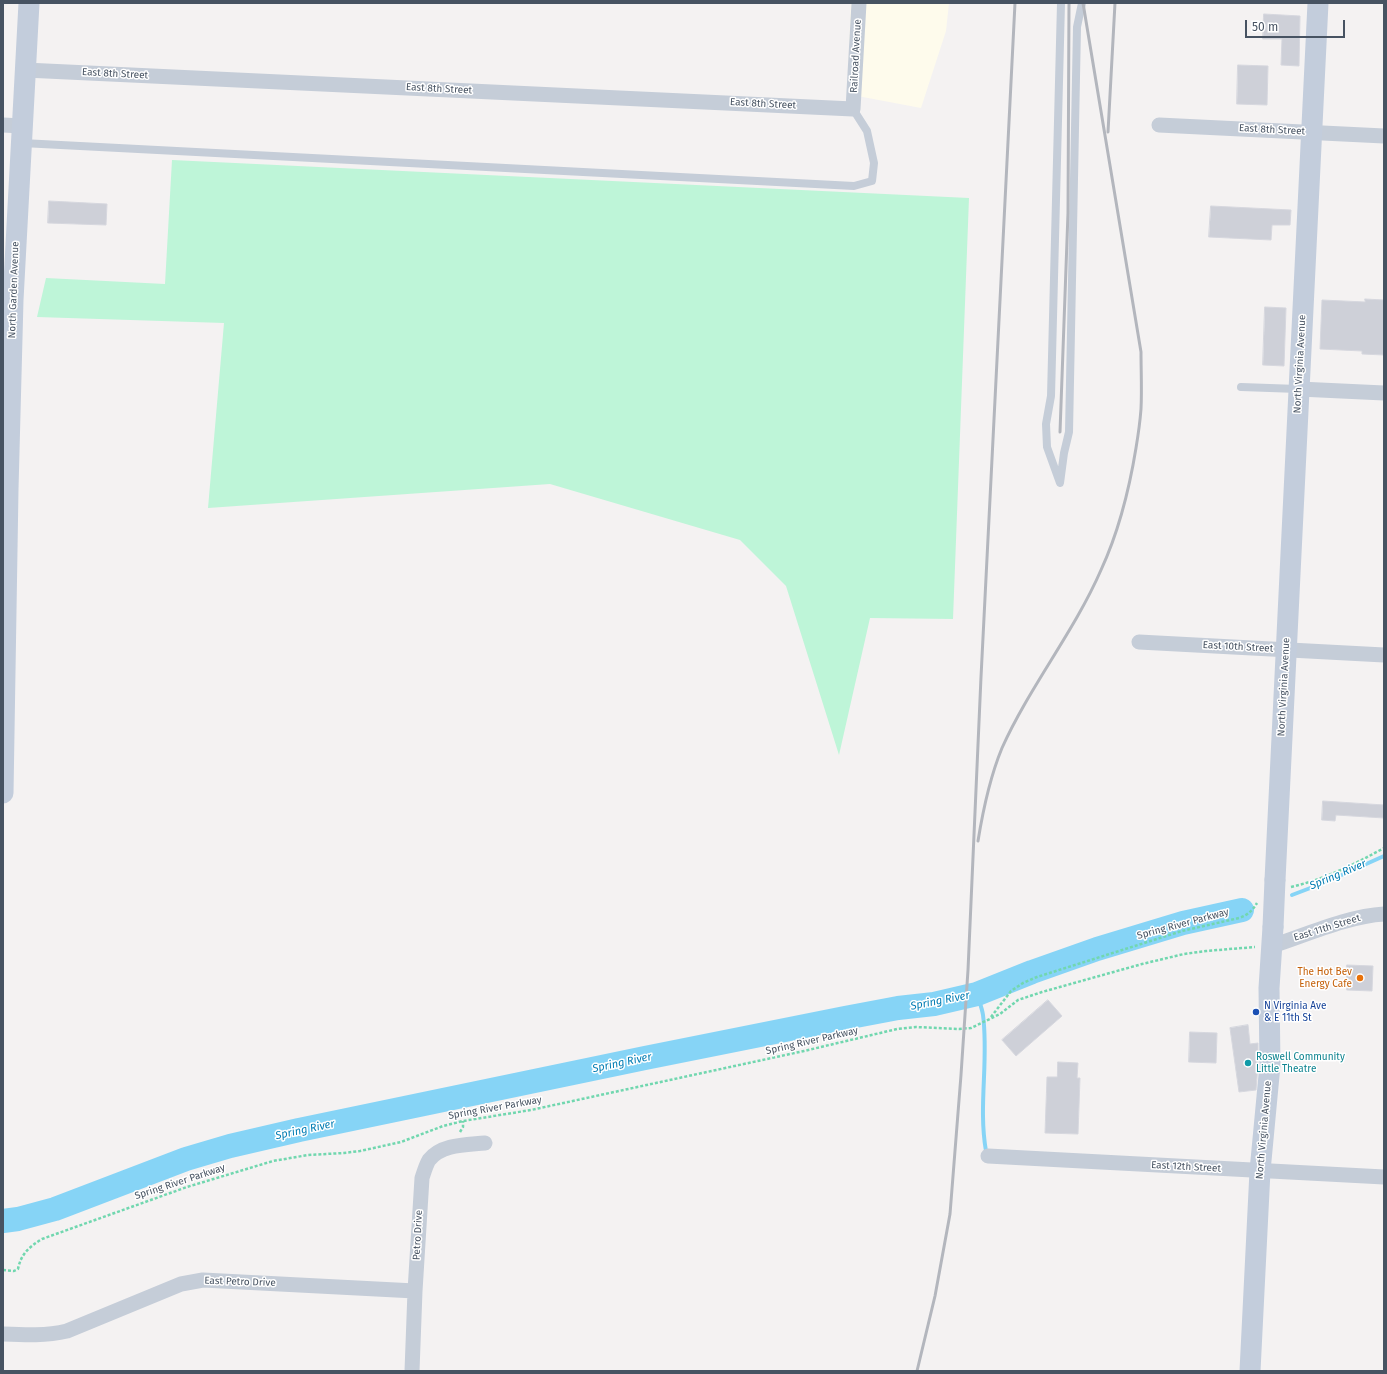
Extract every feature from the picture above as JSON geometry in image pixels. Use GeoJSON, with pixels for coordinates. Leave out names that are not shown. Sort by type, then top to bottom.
{"type":"FeatureCollection","features":[{"type":"Feature","properties":{"kind":"street","name":"North Garden Avenue"},"geometry":{"type":"LineString","coordinates":[[3,793],[4,619],[14,300],[15,131],[25,70],[28,3]]}},
{"type":"Feature","properties":{"kind":"street","name":"Railroad Avenue"},"geometry":{"type":"LineString","coordinates":[[853,109],[859,3]]}},
{"type":"Feature","properties":{"kind":"street","name":"North Virginia Avenue"},"geometry":{"type":"LineString","coordinates":[[1250,1371],[1260,1171],[1270,1065],[1272,936],[1280,884],[1285,650],[1318,3]]}},
{"type":"Feature","properties":{"kind":"street","name":"East 8th Street"},"geometry":{"type":"LineString","coordinates":[[25,70],[853,109]]}},
{"type":"Feature","properties":{"kind":"street","name":"East 8th Street"},"geometry":{"type":"LineString","coordinates":[[1159,125],[1384,136]]}},
{"type":"Feature","properties":{"kind":"street"},"geometry":{"type":"LineString","coordinates":[[1299,389],[1384,393]]}},
{"type":"Feature","properties":{"kind":"street","name":"East 10th Street"},"geometry":{"type":"LineString","coordinates":[[1140,642],[1384,654]]}},
{"type":"Feature","properties":{"kind":"street","name":"East 11th Street"},"geometry":{"type":"LineString","coordinates":[[1272,936],[1384,914]]}},
{"type":"Feature","properties":{"kind":"street","name":"Petro Drive"},"geometry":{"type":"LineString","coordinates":[[412,1371],[420,1191],[425,1168],[434,1155],[448,1148],[485,1143]]}},
{"type":"Feature","properties":{"kind":"street","name":"East 12th Street"},"geometry":{"type":"LineString","coordinates":[[988,1156],[1384,1177]]}},
{"type":"Feature","properties":{"kind":"street","name":"East Petro Drive"},"geometry":{"type":"LineString","coordinates":[[3,1334],[43,1335],[67,1331],[181,1284],[197,1281],[220,1280],[415,1291]]}},
{"type":"Feature","properties":{"kind":"lane"},"geometry":{"type":"LineString","coordinates":[[1062,3],[1051,396],[1046,424],[1047,447],[1060,483],[1064,453],[1069,432],[1077,27],[1082,3]]}},
{"type":"Feature","properties":{"kind":"lane"},"geometry":{"type":"LineString","coordinates":[[15,131],[854,186],[872,181],[874,163],[867,131],[853,109]]}},
{"type":"Feature","properties":{"kind":"lane"},"geometry":{"type":"LineString","coordinates":[[1241,387],[1299,389]]}},
{"type":"Feature","properties":{"kind":"path"},"geometry":{"type":"LineString","coordinates":[[1280,884],[1319,880],[1334,874],[1384,848]]}},
{"type":"Feature","properties":{"kind":"path","name":"Spring River Parkway"},"geometry":{"type":"LineString","coordinates":[[990,1020],[1011,992],[1029,980],[1078,963],[1182,931],[1246,916],[1258,902]]}},
{"type":"Feature","properties":{"kind":"path","name":"Spring River Parkway"},"geometry":{"type":"LineString","coordinates":[[3,1270],[14,1271],[18,1269],[26,1250],[42,1239],[187,1187],[273,1161],[301,1156],[360,1151],[400,1142],[443,1126],[456,1123],[531,1110],[812,1050],[897,1029],[916,1027],[959,1029],[976,1026],[990,1020],[1014,1002],[1025,997],[1142,964],[1272,936]]}},
{"type":"Feature","properties":{"kind":"shaded area"},"geometry":{"type":"Polygon","coordinates":[[[851,3],[949,3],[946,31],[921,108],[847,94],[851,3]]]}},
{"type":"Feature","properties":{"kind":"green space"},"geometry":{"type":"Polygon","coordinates":[[[172,160],[969,198],[953,619],[870,618],[839,755],[786,586],[740,540],[550,484],[208,508],[224,323],[37,317],[46,278],[165,284],[172,160]]]}},
{"type":"Feature","properties":{"kind":"building"},"geometry":{"type":"Polygon","coordinates":[[[1264,14],[1300,16],[1299,66],[1281,65],[1282,39],[1263,39],[1264,14]]]}},
{"type":"Feature","properties":{"kind":"building"},"geometry":{"type":"Polygon","coordinates":[[[1238,65],[1268,66],[1267,105],[1237,104],[1238,65]]]}},
{"type":"Feature","properties":{"kind":"building"},"geometry":{"type":"Polygon","coordinates":[[[49,201],[107,204],[106,225],[48,223],[49,201]]]}},
{"type":"Feature","properties":{"kind":"building"},"geometry":{"type":"Polygon","coordinates":[[[1211,206],[1291,210],[1290,225],[1272,225],[1271,240],[1209,237],[1211,206]]]}},
{"type":"Feature","properties":{"kind":"building"},"geometry":{"type":"Polygon","coordinates":[[[1365,299],[1384,300],[1384,355],[1362,354],[1362,351],[1320,349],[1322,300],[1365,302],[1365,299]]]}},
{"type":"Feature","properties":{"kind":"building"},"geometry":{"type":"Polygon","coordinates":[[[1265,307],[1286,308],[1284,366],[1263,365],[1265,307]]]}},
{"type":"Feature","properties":{"kind":"building"},"geometry":{"type":"Polygon","coordinates":[[[1323,801],[1384,805],[1384,818],[1336,815],[1335,821],[1322,820],[1323,801]]]}},
{"type":"Feature","properties":{"kind":"building","name":"The Hot Bev Energy Cafe"},"geometry":{"type":"Polygon","coordinates":[[[1347,965],[1373,966],[1372,991],[1347,990],[1347,965]]]}},
{"type":"Feature","properties":{"kind":"building"},"geometry":{"type":"Polygon","coordinates":[[[1048,1000],[1062,1016],[1016,1056],[1002,1040],[1048,1000]]]}},
{"type":"Feature","properties":{"kind":"building","name":"Roswell Community Little Theatre"},"geometry":{"type":"Polygon","coordinates":[[[1248,1025],[1250,1044],[1258,1043],[1256,1090],[1239,1092],[1230,1028],[1248,1025]]]}},
{"type":"Feature","properties":{"kind":"building"},"geometry":{"type":"Polygon","coordinates":[[[1190,1032],[1217,1033],[1216,1063],[1189,1062],[1190,1032]]]}},
{"type":"Feature","properties":{"kind":"building"},"geometry":{"type":"Polygon","coordinates":[[[1058,1062],[1078,1063],[1077,1078],[1080,1078],[1078,1134],[1045,1133],[1047,1077],[1057,1077],[1058,1062]]]}},
{"type":"Feature","properties":{"kind":"waterway","name":"Spring River"},"geometry":{"type":"LineString","coordinates":[[1292,895],[1326,882],[1384,856]]}},
{"type":"Feature","properties":{"kind":"waterway","name":"Spring River"},"geometry":{"type":"LineString","coordinates":[[3,1221],[18,1219],[55,1209],[186,1159],[230,1146],[299,1130],[645,1058],[898,1008],[934,1004],[977,994],[1032,972],[1097,949],[1183,923],[1242,910]]}},
{"type":"Feature","properties":{"kind":"waterway"},"geometry":{"type":"LineString","coordinates":[[977,994],[983,1012],[985,1032],[983,1117],[986,1151]]}},
{"type":"Feature","properties":{"kind":"railway"},"geometry":{"type":"LineString","coordinates":[[917,1371],[935,1296],[950,1214],[961,1075],[968,970],[981,677],[1015,3]]}},
{"type":"Feature","properties":{"kind":"railway"},"geometry":{"type":"LineString","coordinates":[[1060,432],[1068,213],[1069,3]]}},
{"type":"Feature","properties":{"kind":"railway"},"geometry":{"type":"LineString","coordinates":[[978,841],[987,794],[1002,748],[1025,703],[1090,593],[1113,541],[1127,495],[1140,424],[1141,352],[1083,3]]}},
{"type":"Feature","properties":{"kind":"railway"},"geometry":{"type":"LineString","coordinates":[[1108,132],[1115,3]]}},
{"type":"Feature","properties":{"kind":"place","name":"The Hot Bev Energy Cafe"},"geometry":{"type":"Point","coordinates":[1360,978]}},
{"type":"Feature","properties":{"kind":"place","name":"N Virginia Ave & E 11th St"},"geometry":{"type":"Point","coordinates":[1256,1012]}},
{"type":"Feature","properties":{"kind":"place","name":"Roswell Community Little Theatre"},"geometry":{"type":"Point","coordinates":[1248,1063]}}]}
